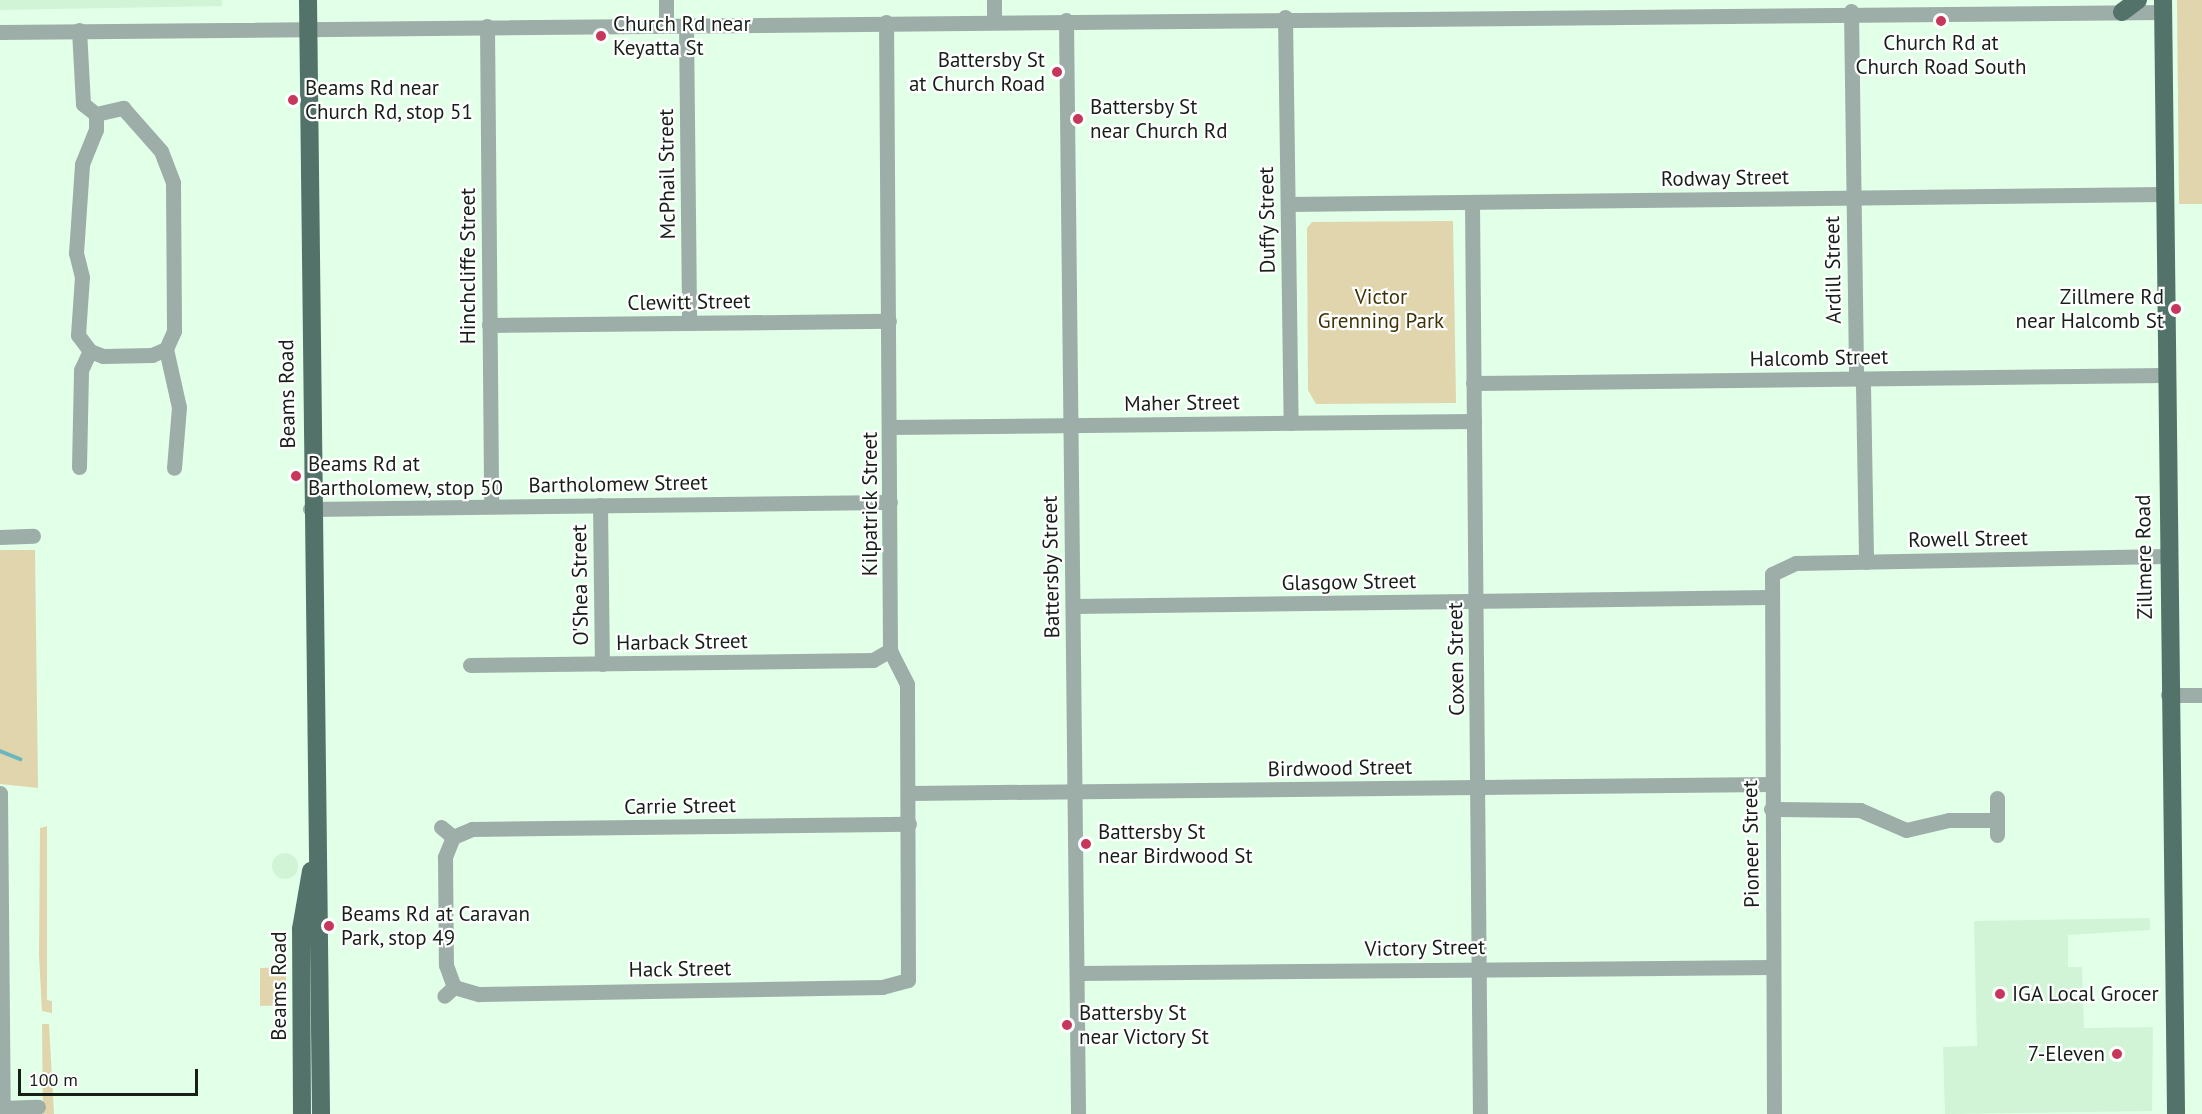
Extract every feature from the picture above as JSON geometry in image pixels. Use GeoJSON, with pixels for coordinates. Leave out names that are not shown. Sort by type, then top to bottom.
{"type":"FeatureCollection","features":[{"type":"Feature","properties":{"kind":"main road","name":"Beams Road"},"geometry":{"type":"LineString","coordinates":[[308,0],[314,860],[321,1114]]}},
{"type":"Feature","properties":{"kind":"main road"},"geometry":{"type":"LineString","coordinates":[[2122,12],[2138,0]]}},
{"type":"Feature","properties":{"kind":"main road","name":"Zillmere Road"},"geometry":{"type":"LineString","coordinates":[[2163,6],[2168,695],[2176,1114]]}},
{"type":"Feature","properties":{"kind":"main road","name":"Beams Road"},"geometry":{"type":"LineString","coordinates":[[302,1114],[301,929],[314,860]]}},
{"type":"Feature","properties":{"kind":"street"},"geometry":{"type":"LineString","coordinates":[[666,0],[666,24]]}},
{"type":"Feature","properties":{"kind":"street"},"geometry":{"type":"LineString","coordinates":[[994,0],[994,20]]}},
{"type":"Feature","properties":{"kind":"street"},"geometry":{"type":"LineString","coordinates":[[0,44],[0,32],[79,30],[1285,17],[1396,8],[1760,6],[1851,11],[1979,5],[2122,12],[2163,6]]}},
{"type":"Feature","properties":{"kind":"street","name":"Ardill Street"},"geometry":{"type":"LineString","coordinates":[[1851,11],[1853,198],[1866,561]]}},
{"type":"Feature","properties":{"kind":"street","name":"Duffy Street"},"geometry":{"type":"LineString","coordinates":[[1285,17],[1291,423]]}},
{"type":"Feature","properties":{"kind":"street","name":"Battersby Street"},"geometry":{"type":"LineString","coordinates":[[1066,20],[1078,1114]]}},
{"type":"Feature","properties":{"kind":"street","name":"Kilpatrick Street"},"geometry":{"type":"LineString","coordinates":[[886,22],[890,650],[907,684],[908,981]]}},
{"type":"Feature","properties":{"kind":"street","name":"McPhail Street"},"geometry":{"type":"LineString","coordinates":[[686,24],[689,323]]}},
{"type":"Feature","properties":{"kind":"street","name":"Hinchcliffe Street"},"geometry":{"type":"LineString","coordinates":[[487,26],[491,506]]}},
{"type":"Feature","properties":{"kind":"street"},"geometry":{"type":"LineString","coordinates":[[79,30],[80,88],[83,104],[96,114]]}},
{"type":"Feature","properties":{"kind":"street"},"geometry":{"type":"LineString","coordinates":[[96,114],[123,108],[169,166],[174,306],[166,349],[179,407],[174,468]]}},
{"type":"Feature","properties":{"kind":"street"},"geometry":{"type":"LineString","coordinates":[[90,351],[78,334],[83,303],[76,253],[82,164],[96,130],[96,114]]}},
{"type":"Feature","properties":{"kind":"street","name":"Rodway Street"},"geometry":{"type":"LineString","coordinates":[[1288,204],[2163,194]]}},
{"type":"Feature","properties":{"kind":"street","name":"Coxen Street"},"geometry":{"type":"LineString","coordinates":[[1472,203],[1480,1114]]}},
{"type":"Feature","properties":{"kind":"street","name":"Clewitt Street"},"geometry":{"type":"LineString","coordinates":[[489,326],[889,321]]}},
{"type":"Feature","properties":{"kind":"street"},"geometry":{"type":"LineString","coordinates":[[90,351],[152,354],[166,349]]}},
{"type":"Feature","properties":{"kind":"street"},"geometry":{"type":"LineString","coordinates":[[79,467],[81,370],[90,351]]}},
{"type":"Feature","properties":{"kind":"street","name":"Halcomb Street"},"geometry":{"type":"LineString","coordinates":[[1473,383],[2165,375]]}},
{"type":"Feature","properties":{"kind":"street","name":"Maher Street"},"geometry":{"type":"LineString","coordinates":[[890,427],[1474,421]]}},
{"type":"Feature","properties":{"kind":"street","name":"Bartholomew Street"},"geometry":{"type":"LineString","coordinates":[[310,508],[890,502]]}},
{"type":"Feature","properties":{"kind":"street","name":"O'Shea Street"},"geometry":{"type":"LineString","coordinates":[[600,505],[602,664]]}},
{"type":"Feature","properties":{"kind":"street"},"geometry":{"type":"LineString","coordinates":[[0,537],[33,536]]}},
{"type":"Feature","properties":{"kind":"street","name":"Rowell Street"},"geometry":{"type":"LineString","coordinates":[[1772,574],[1788,564],[2167,556]]}},
{"type":"Feature","properties":{"kind":"street","name":"Pioneer Street"},"geometry":{"type":"LineString","coordinates":[[1772,574],[1769,597],[1774,1114]]}},
{"type":"Feature","properties":{"kind":"street","name":"Glasgow Street"},"geometry":{"type":"LineString","coordinates":[[1073,606],[1769,597]]}},
{"type":"Feature","properties":{"kind":"street","name":"Harback Street"},"geometry":{"type":"LineString","coordinates":[[470,665],[878,660],[890,650]]}},
{"type":"Feature","properties":{"kind":"street"},"geometry":{"type":"LineString","coordinates":[[2168,695],[2202,695]]}},
{"type":"Feature","properties":{"kind":"street","name":"Birdwood Street"},"geometry":{"type":"LineString","coordinates":[[909,794],[1771,784]]}},
{"type":"Feature","properties":{"kind":"street"},"geometry":{"type":"LineString","coordinates":[[0,794],[1,1108],[38,1107]]}},
{"type":"Feature","properties":{"kind":"street"},"geometry":{"type":"LineString","coordinates":[[1771,809],[1867,811],[1906,830],[1949,820],[1997,827],[1997,798]]}},
{"type":"Feature","properties":{"kind":"street","name":"Carrie Street"},"geometry":{"type":"LineString","coordinates":[[453,837],[472,830],[909,824]]}},
{"type":"Feature","properties":{"kind":"street"},"geometry":{"type":"LineString","coordinates":[[441,826],[453,837]]}},
{"type":"Feature","properties":{"kind":"street","name":"Hack Street"},"geometry":{"type":"LineString","coordinates":[[453,837],[445,857],[446,965],[449,992],[479,994],[882,987],[908,981]]}},
{"type":"Feature","properties":{"kind":"street","name":"Victory Street"},"geometry":{"type":"LineString","coordinates":[[1077,973],[1773,967]]}},
{"type":"Feature","properties":{"kind":"shaded area"},"geometry":{"type":"Polygon","coordinates":[[[0,0],[222,0],[222,6],[0,10],[0,0]]]}},
{"type":"Feature","properties":{"kind":"shaded area"},"geometry":{"type":"Polygon","coordinates":[[[285,853],[294,857],[298,866],[294,875],[285,879],[276,875],[272,866],[276,857],[285,853]]]}},
{"type":"Feature","properties":{"kind":"shaded area"},"geometry":{"type":"Polygon","coordinates":[[[2150,918],[2150,930],[2068,935],[2068,967],[2082,967],[2084,1028],[2153,1027],[2152,1111],[1945,1114],[1943,1047],[1977,1046],[1974,921],[2150,918]]]}},
{"type":"Feature","properties":{"kind":"green space"},"geometry":{"type":"Polygon","coordinates":[[[2177,0],[2202,0],[2202,204],[2179,204],[2177,0]]]}},
{"type":"Feature","properties":{"kind":"green space","name":"Victor Grenning Park"},"geometry":{"type":"Polygon","coordinates":[[[1453,221],[1456,403],[1316,404],[1308,390],[1307,228],[1312,222],[1453,221]]]}},
{"type":"Feature","properties":{"kind":"green space"},"geometry":{"type":"Polygon","coordinates":[[[0,550],[35,550],[38,788],[0,784],[0,550]]]}},
{"type":"Feature","properties":{"kind":"green space"},"geometry":{"type":"Polygon","coordinates":[[[47,826],[47,1000],[52,1001],[52,1013],[42,1011],[39,955],[40,828],[47,826]]]}},
{"type":"Feature","properties":{"kind":"green space"},"geometry":{"type":"Polygon","coordinates":[[[286,967],[286,1005],[260,1006],[260,968],[286,967]]]}},
{"type":"Feature","properties":{"kind":"green space"},"geometry":{"type":"Polygon","coordinates":[[[42,1024],[49,1024],[54,1114],[43,1114],[42,1024]]]}},
{"type":"Feature","properties":{"kind":"waterway"},"geometry":{"type":"LineString","coordinates":[[0,751],[20,759]]}},
{"type":"Feature","properties":{"kind":"place","name":"Church Rd at Church Road South"},"geometry":{"type":"Point","coordinates":[1941,21]}},
{"type":"Feature","properties":{"kind":"place","name":"Church Rd near Keyatta St"},"geometry":{"type":"Point","coordinates":[601,36]}},
{"type":"Feature","properties":{"kind":"place","name":"Battersby St at Church Road"},"geometry":{"type":"Point","coordinates":[1057,72]}},
{"type":"Feature","properties":{"kind":"place","name":"Beams Rd near Church Rd, stop 51"},"geometry":{"type":"Point","coordinates":[293,100]}},
{"type":"Feature","properties":{"kind":"place","name":"Battersby St near Church Rd"},"geometry":{"type":"Point","coordinates":[1078,119]}},
{"type":"Feature","properties":{"kind":"place","name":"Zillmere Rd near Halcomb St"},"geometry":{"type":"Point","coordinates":[2176,309]}},
{"type":"Feature","properties":{"kind":"place","name":"Beams Rd at Bartholomew, stop 50"},"geometry":{"type":"Point","coordinates":[296,476]}},
{"type":"Feature","properties":{"kind":"place","name":"Battersby St near Birdwood St"},"geometry":{"type":"Point","coordinates":[1086,844]}},
{"type":"Feature","properties":{"kind":"place","name":"Beams Rd at Caravan Park, stop 49"},"geometry":{"type":"Point","coordinates":[329,926]}},
{"type":"Feature","properties":{"kind":"place","name":"IGA Local Grocer"},"geometry":{"type":"Point","coordinates":[2000,994]}},
{"type":"Feature","properties":{"kind":"place","name":"Battersby St near Victory St"},"geometry":{"type":"Point","coordinates":[1067,1025]}},
{"type":"Feature","properties":{"kind":"place","name":"7-Eleven"},"geometry":{"type":"Point","coordinates":[2117,1054]}}]}
